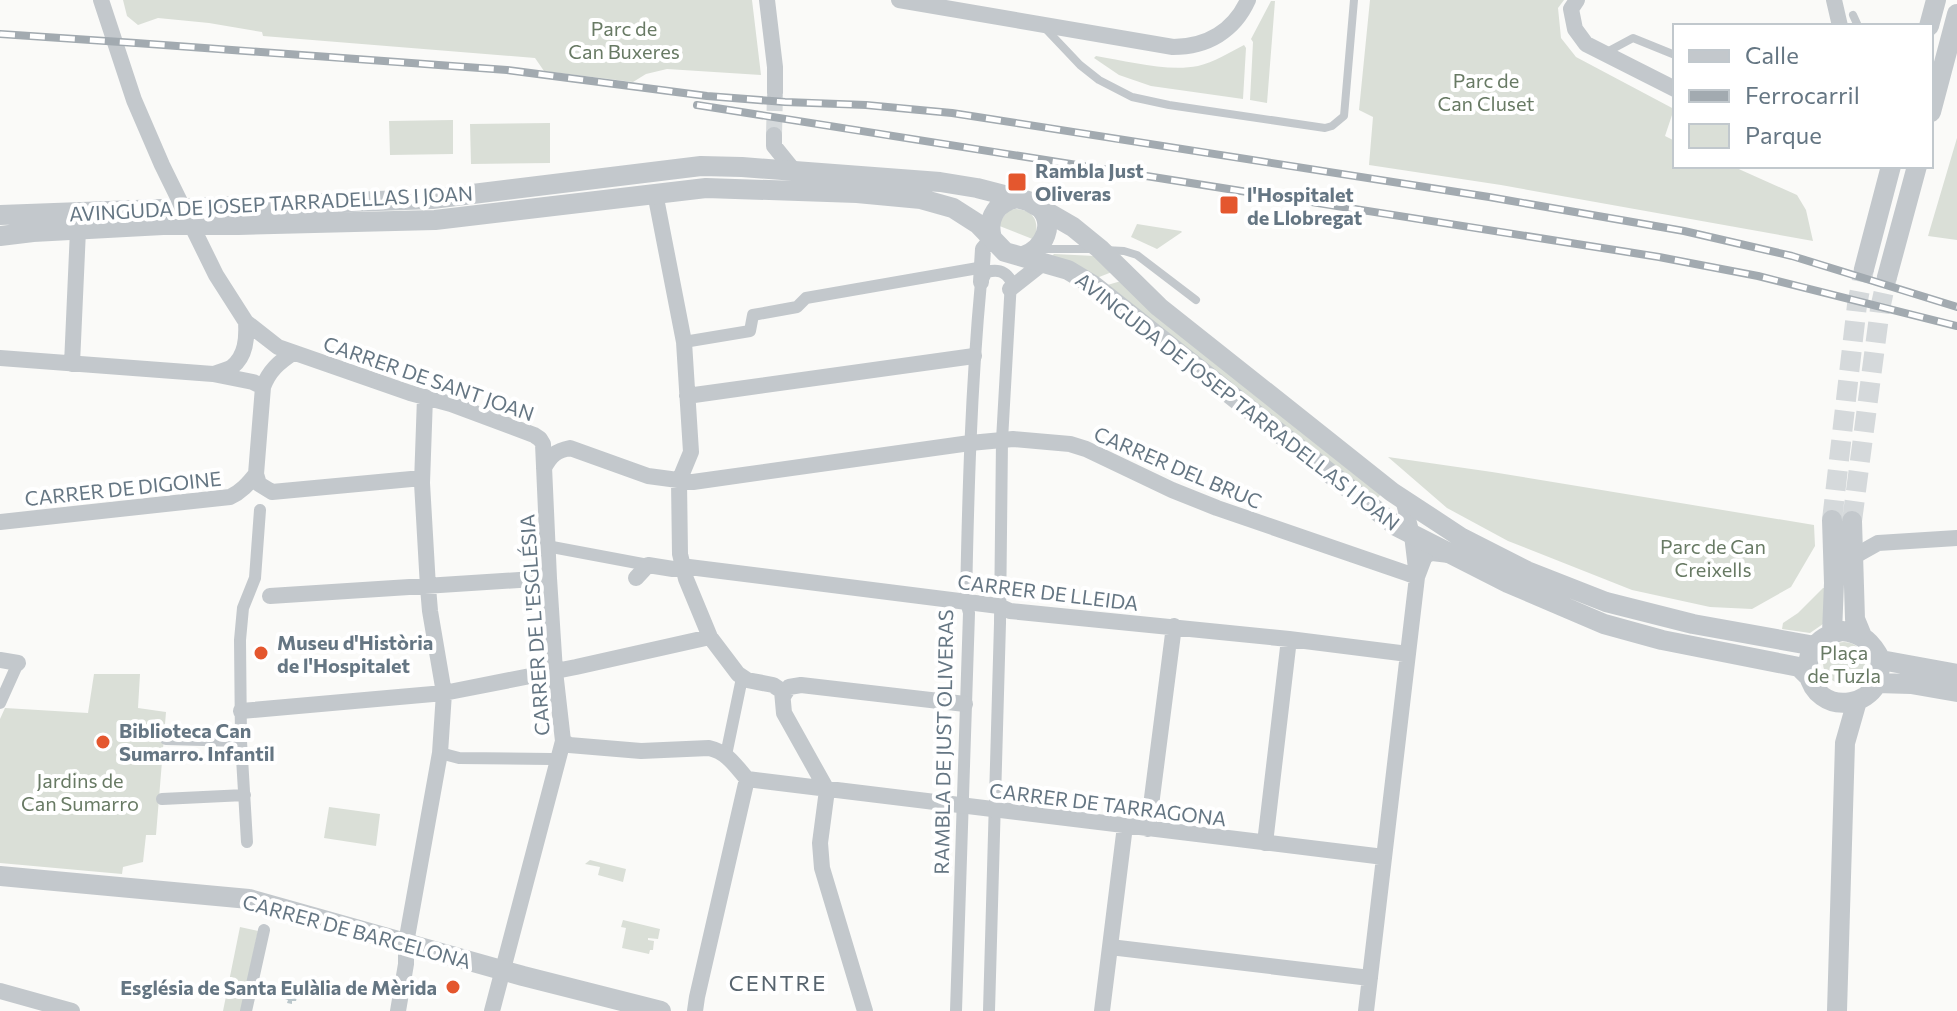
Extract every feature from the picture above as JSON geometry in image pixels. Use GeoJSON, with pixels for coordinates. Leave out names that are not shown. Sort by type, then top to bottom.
{"type":"FeatureCollection","features":[{"type":"Feature","properties":{"kind":"street","name":"CARRER DE SANT JOAN"},"geometry":{"type":"LineString","coordinates":[[101,0],[134,100],[162,165],[216,275],[246,322],[268,341],[293,353],[451,404],[534,435],[543,444],[544,468]]}},
{"type":"Feature","properties":{"kind":"street"},"geometry":{"type":"LineString","coordinates":[[767,0],[775,93]]}},
{"type":"Feature","properties":{"kind":"street"},"geometry":{"type":"LineString","coordinates":[[899,0],[1162,47],[1184,47],[1213,39],[1236,21],[1248,0]]}},
{"type":"Feature","properties":{"kind":"street"},"geometry":{"type":"LineString","coordinates":[[1577,0],[1571,9],[1575,29],[1586,44],[1673,88]]}},
{"type":"Feature","properties":{"kind":"street"},"geometry":{"type":"LineString","coordinates":[[1834,0],[1846,21]]}},
{"type":"Feature","properties":{"kind":"street"},"geometry":{"type":"LineString","coordinates":[[1930,24],[1936,0]]}},
{"type":"Feature","properties":{"kind":"street"},"geometry":{"type":"LineString","coordinates":[[1933,104],[1957,14]]}},
{"type":"Feature","properties":{"kind":"street"},"geometry":{"type":"LineString","coordinates":[[742,167],[768,154],[774,140],[795,172]]}},
{"type":"Feature","properties":{"kind":"street","name":"AVINGUDA DE JOSEP TARRADELLAS I JOAN"},"geometry":{"type":"LineString","coordinates":[[0,236],[163,225],[188,217],[432,199],[701,166],[940,182],[1028,202],[1073,227],[1159,307],[1403,499],[1494,555],[1592,597],[1693,624],[1815,646]]}},
{"type":"Feature","properties":{"kind":"street"},"geometry":{"type":"LineString","coordinates":[[1864,269],[1890,168]]}},
{"type":"Feature","properties":{"kind":"street"},"geometry":{"type":"LineString","coordinates":[[1887,277],[1916,168]]}},
{"type":"Feature","properties":{"kind":"street","name":"AVINGUDA DE JOSEP TARRADELLAS I JOAN"},"geometry":{"type":"LineString","coordinates":[[0,215],[435,220],[706,188],[857,193],[921,199],[960,211],[978,224],[1005,252],[1035,256],[1093,285],[1396,526],[1412,535],[1531,594],[1604,624],[1662,640],[1799,667],[1810,678]]}},
{"type":"Feature","properties":{"kind":"street"},"geometry":{"type":"LineString","coordinates":[[655,193],[684,342],[691,452],[679,481],[683,568],[710,637],[742,678],[773,685],[784,695]]}},
{"type":"Feature","properties":{"kind":"street"},"geometry":{"type":"LineString","coordinates":[[992,238],[989,229],[991,219],[1002,203],[1011,199],[1028,202],[1044,211],[1047,221],[1044,240],[1010,289]]}},
{"type":"Feature","properties":{"kind":"street"},"geometry":{"type":"LineString","coordinates":[[72,364],[78,230]]}},
{"type":"Feature","properties":{"kind":"street","name":"RAMBLA DE JUST OLIVERAS"},"geometry":{"type":"LineString","coordinates":[[956,1011],[974,356],[983,249],[992,238]]}},
{"type":"Feature","properties":{"kind":"street"},"geometry":{"type":"LineString","coordinates":[[684,342],[750,331],[753,315],[797,307],[806,298],[998,271],[1004,272],[1011,281],[1002,440],[989,1011]]}},
{"type":"Feature","properties":{"kind":"street"},"geometry":{"type":"LineString","coordinates":[[213,374],[233,367],[241,356],[245,348],[246,322]]}},
{"type":"Feature","properties":{"kind":"street"},"geometry":{"type":"LineString","coordinates":[[293,353],[273,369],[263,387],[256,474],[259,484],[272,492],[422,478]]}},
{"type":"Feature","properties":{"kind":"street"},"geometry":{"type":"LineString","coordinates":[[687,396],[974,356]]}},
{"type":"Feature","properties":{"kind":"street"},"geometry":{"type":"LineString","coordinates":[[0,358],[213,374],[263,387]]}},
{"type":"Feature","properties":{"kind":"street"},"geometry":{"type":"LineString","coordinates":[[398,1011],[406,964],[406,943],[440,753],[444,693],[428,587],[422,478],[425,397]]}},
{"type":"Feature","properties":{"kind":"street","name":"CARRER DEL BRUC"},"geometry":{"type":"LineString","coordinates":[[679,481],[693,482],[970,443],[1002,440],[1070,444],[1217,508],[1417,577]]}},
{"type":"Feature","properties":{"kind":"street"},"geometry":{"type":"LineString","coordinates":[[544,468],[551,455],[570,448],[648,476],[679,481]]}},
{"type":"Feature","properties":{"kind":"street","name":"CARRER DE L'ESGLÉSIA"},"geometry":{"type":"LineString","coordinates":[[492,1011],[563,741],[555,671],[544,468]]}},
{"type":"Feature","properties":{"kind":"street","name":"CARRER DE DIGOINE"},"geometry":{"type":"LineString","coordinates":[[0,522],[230,497],[247,486],[256,474]]}},
{"type":"Feature","properties":{"kind":"street"},"geometry":{"type":"LineString","coordinates":[[1366,1011],[1417,577],[1412,535],[1403,499]]}},
{"type":"Feature","properties":{"kind":"street"},"geometry":{"type":"LineString","coordinates":[[247,842],[241,741],[240,640],[243,608],[255,578],[260,510]]}},
{"type":"Feature","properties":{"kind":"street"},"geometry":{"type":"LineString","coordinates":[[1832,633],[1834,583],[1842,521],[1853,557],[1855,619],[1862,636]]}},
{"type":"Feature","properties":{"kind":"street"},"geometry":{"type":"LineString","coordinates":[[1853,557],[1878,543],[1957,538]]}},
{"type":"Feature","properties":{"kind":"street"},"geometry":{"type":"LineString","coordinates":[[549,546],[648,565]]}},
{"type":"Feature","properties":{"kind":"street"},"geometry":{"type":"LineString","coordinates":[[1417,577],[1425,556],[1432,553],[1452,555]]}},
{"type":"Feature","properties":{"kind":"street"},"geometry":{"type":"LineString","coordinates":[[636,578],[648,565]]}},
{"type":"Feature","properties":{"kind":"street","name":"CARRER DE LLEIDA"},"geometry":{"type":"LineString","coordinates":[[648,565],[673,569],[689,567],[999,606],[1010,611],[1174,626],[1408,654]]}},
{"type":"Feature","properties":{"kind":"street"},"geometry":{"type":"LineString","coordinates":[[270,596],[549,578]]}},
{"type":"Feature","properties":{"kind":"street"},"geometry":{"type":"LineString","coordinates":[[1148,829],[1174,626]]}},
{"type":"Feature","properties":{"kind":"street"},"geometry":{"type":"LineString","coordinates":[[1842,631],[1862,636],[1871,643],[1881,660],[1877,683],[1857,701],[1833,702],[1815,688],[1810,678],[1810,656],[1815,646],[1832,633],[1842,631]]}},
{"type":"Feature","properties":{"kind":"street"},"geometry":{"type":"LineString","coordinates":[[241,711],[444,693],[710,637]]}},
{"type":"Feature","properties":{"kind":"street"},"geometry":{"type":"LineString","coordinates":[[1265,843],[1289,639]]}},
{"type":"Feature","properties":{"kind":"street"},"geometry":{"type":"LineString","coordinates":[[0,660],[18,663],[0,703]]}},
{"type":"Feature","properties":{"kind":"street"},"geometry":{"type":"LineString","coordinates":[[1881,660],[1957,674]]}},
{"type":"Feature","properties":{"kind":"street"},"geometry":{"type":"LineString","coordinates":[[726,755],[742,678]]}},
{"type":"Feature","properties":{"kind":"street"},"geometry":{"type":"LineString","coordinates":[[1877,683],[1911,684],[1957,692]]}},
{"type":"Feature","properties":{"kind":"street"},"geometry":{"type":"LineString","coordinates":[[865,1011],[822,868],[820,843],[827,790],[784,713],[784,695],[789,687],[801,685],[965,704]]}},
{"type":"Feature","properties":{"kind":"street"},"geometry":{"type":"LineString","coordinates":[[1837,1011],[1845,743],[1857,701]]}},
{"type":"Feature","properties":{"kind":"street"},"geometry":{"type":"LineString","coordinates":[[1833,702],[1845,743]]}},
{"type":"Feature","properties":{"kind":"street"},"geometry":{"type":"LineString","coordinates":[[166,739],[241,741]]}},
{"type":"Feature","properties":{"kind":"street"},"geometry":{"type":"LineString","coordinates":[[563,741],[569,745],[641,751],[719,750],[747,779],[695,1011]]}},
{"type":"Feature","properties":{"kind":"street"},"geometry":{"type":"LineString","coordinates":[[440,753],[459,758],[551,759]]}},
{"type":"Feature","properties":{"kind":"street","name":"CARRER DE TARRAGONA"},"geometry":{"type":"LineString","coordinates":[[747,779],[1384,857]]}},
{"type":"Feature","properties":{"kind":"street"},"geometry":{"type":"LineString","coordinates":[[162,799],[245,795]]}},
{"type":"Feature","properties":{"kind":"street"},"geometry":{"type":"LineString","coordinates":[[1102,1011],[1125,826]]}},
{"type":"Feature","properties":{"kind":"street","name":"CARRER DE BARCELONA"},"geometry":{"type":"LineString","coordinates":[[0,876],[249,899],[661,1011]]}},
{"type":"Feature","properties":{"kind":"street"},"geometry":{"type":"LineString","coordinates":[[246,1011],[264,930]]}},
{"type":"Feature","properties":{"kind":"street"},"geometry":{"type":"LineString","coordinates":[[1110,947],[1370,978]]}},
{"type":"Feature","properties":{"kind":"street"},"geometry":{"type":"LineString","coordinates":[[0,991],[72,1011]]}},
{"type":"Feature","properties":{"kind":"lane"},"geometry":{"type":"LineString","coordinates":[[1042,26],[1099,80],[1132,97],[1325,128],[1344,116],[1354,0]]}},
{"type":"Feature","properties":{"kind":"lane"},"geometry":{"type":"LineString","coordinates":[[1604,54],[1633,38],[1673,54]]}},
{"type":"Feature","properties":{"kind":"lane"},"geometry":{"type":"LineString","coordinates":[[1035,256],[1058,248],[1124,251],[1137,255],[1196,300]]}},
{"type":"Feature","properties":{"kind":"green space","name":"Parc de Can Buxeres"},"geometry":{"type":"Polygon","coordinates":[[[123,0],[752,0],[761,75],[667,69],[646,74],[633,82],[544,71],[535,58],[263,36],[262,32],[158,18],[138,25],[127,16],[123,0]]]}},
{"type":"Feature","properties":{"kind":"green space","name":"Parc de Can Cluset"},"geometry":{"type":"Polygon","coordinates":[[[1370,0],[1564,0],[1558,8],[1561,38],[1576,57],[1673,108],[1665,136],[1673,140],[1673,168],[1736,168],[1797,195],[1806,210],[1813,241],[1501,185],[1369,165],[1373,117],[1359,110],[1370,0]]]}},
{"type":"Feature","properties":{"kind":"green space"},"geometry":{"type":"Polygon","coordinates":[[[1271,1],[1275,1],[1267,103],[1250,100],[1251,39],[1271,1]]]}},
{"type":"Feature","properties":{"kind":"green space"},"geometry":{"type":"Polygon","coordinates":[[[1244,45],[1243,99],[1151,86],[1119,75],[1094,58],[1173,68],[1198,66],[1244,45]]]}},
{"type":"Feature","properties":{"kind":"green space"},"geometry":{"type":"Polygon","coordinates":[[[453,120],[453,154],[390,155],[389,121],[453,120]]]}},
{"type":"Feature","properties":{"kind":"green space"},"geometry":{"type":"Polygon","coordinates":[[[550,123],[550,163],[471,164],[470,124],[550,123]]]}},
{"type":"Feature","properties":{"kind":"green space"},"geometry":{"type":"Polygon","coordinates":[[[1957,138],[1957,240],[1928,236],[1957,138]]]}},
{"type":"Feature","properties":{"kind":"green space"},"geometry":{"type":"Polygon","coordinates":[[[1009,210],[1028,212],[1034,218],[1037,228],[1035,240],[997,225],[1009,210]]]}},
{"type":"Feature","properties":{"kind":"green space"},"geometry":{"type":"Polygon","coordinates":[[[1137,224],[1182,232],[1157,249],[1131,237],[1137,224]]]}},
{"type":"Feature","properties":{"kind":"green space"},"geometry":{"type":"Polygon","coordinates":[[[1052,256],[1095,256],[1112,272],[1094,279],[1052,256]]]}},
{"type":"Feature","properties":{"kind":"green space"},"geometry":{"type":"Polygon","coordinates":[[[1121,281],[1382,493],[1375,501],[1104,286],[1121,281]]]}},
{"type":"Feature","properties":{"kind":"green space","name":"Parc de Can Creixells"},"geometry":{"type":"Polygon","coordinates":[[[1388,457],[1814,525],[1815,546],[1791,587],[1752,609],[1710,607],[1632,590],[1508,541],[1447,508],[1388,457]]]}},
{"type":"Feature","properties":{"kind":"green space"},"geometry":{"type":"Polygon","coordinates":[[[1823,588],[1827,588],[1823,624],[1810,633],[1782,629],[1783,623],[1823,588]]]}},
{"type":"Feature","properties":{"kind":"green space","name":"Plaça de Tuzla"},"geometry":{"type":"Polygon","coordinates":[[[1844,642],[1859,648],[1865,663],[1859,678],[1844,684],[1829,678],[1823,663],[1829,648],[1844,642]]]}},
{"type":"Feature","properties":{"kind":"green space","name":"Jardins de Can Sumarro"},"geometry":{"type":"Polygon","coordinates":[[[94,674],[140,674],[138,708],[166,712],[156,835],[146,835],[143,862],[123,867],[122,874],[0,863],[0,719],[5,708],[88,713],[94,674]]]}},
{"type":"Feature","properties":{"kind":"green space"},"geometry":{"type":"Polygon","coordinates":[[[329,807],[380,814],[376,846],[324,838],[329,807]]]}},
{"type":"Feature","properties":{"kind":"green space"},"geometry":{"type":"Polygon","coordinates":[[[590,860],[626,869],[623,882],[598,875],[600,867],[585,864],[590,860]]]}},
{"type":"Feature","properties":{"kind":"green space"},"geometry":{"type":"Polygon","coordinates":[[[623,920],[660,929],[658,939],[648,938],[654,941],[649,954],[622,948],[626,928],[621,927],[623,920]]]}},
{"type":"Feature","properties":{"kind":"green space"},"geometry":{"type":"Polygon","coordinates":[[[240,927],[258,931],[241,1011],[223,1011],[240,927]]]}},
{"type":"Feature","properties":{"kind":"shaded area"},"geometry":{"type":"Polygon","coordinates":[[[289,980],[301,982],[296,1001],[292,1004],[285,999],[289,980]]]}},
{"type":"Feature","properties":{"kind":"tunnel"},"geometry":{"type":"LineString","coordinates":[[774,135],[775,93]]}},
{"type":"Feature","properties":{"kind":"tunnel"},"geometry":{"type":"LineString","coordinates":[[1832,520],[1864,269]]}},
{"type":"Feature","properties":{"kind":"tunnel"},"geometry":{"type":"LineString","coordinates":[[1852,521],[1887,277]]}},
{"type":"Feature","properties":{"kind":"railway"},"geometry":{"type":"LineString","coordinates":[[0,34],[507,70],[707,96],[952,113],[1489,197],[1684,231],[1792,256],[1957,307]]}},
{"type":"Feature","properties":{"kind":"railway"},"geometry":{"type":"LineString","coordinates":[[697,105],[1659,257],[1758,276],[1957,326]]}},
{"type":"Feature","properties":{"kind":"place","name":"Rambla Just Oliveras"},"geometry":{"type":"Point","coordinates":[1017,182]}},
{"type":"Feature","properties":{"kind":"place","name":"l'Hospitalet de Llobregat"},"geometry":{"type":"Point","coordinates":[1229,205]}},
{"type":"Feature","properties":{"kind":"place","name":"Museu d'Història de l'Hospitalet"},"geometry":{"type":"Point","coordinates":[261,653]}},
{"type":"Feature","properties":{"kind":"place","name":"Biblioteca Can Sumarro. Infantil"},"geometry":{"type":"Point","coordinates":[103,742]}},
{"type":"Feature","properties":{"kind":"place","name":"Església de Santa Eulàlia de Mèrida"},"geometry":{"type":"Point","coordinates":[453,987]}},
{"type":"Feature","properties":{"kind":"district","name":"CENTRE"},"geometry":{"type":"Point","coordinates":[778,982]}}]}
